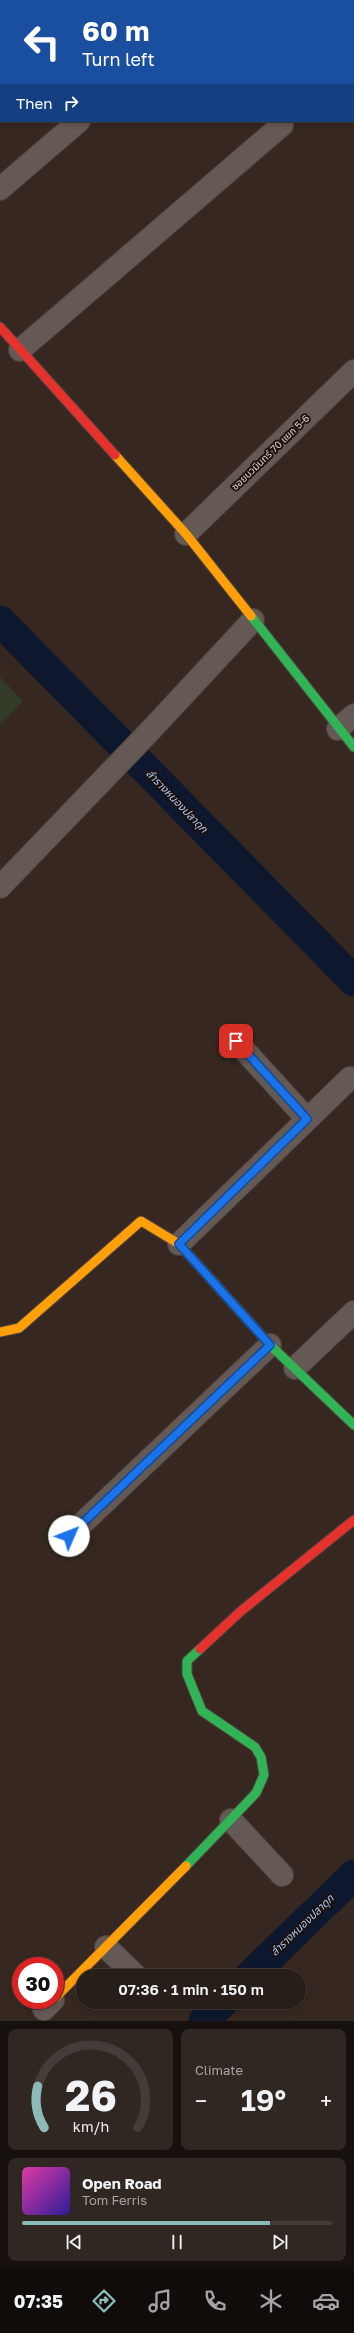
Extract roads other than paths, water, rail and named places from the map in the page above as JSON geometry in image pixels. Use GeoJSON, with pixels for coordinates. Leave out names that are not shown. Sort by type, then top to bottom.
{"type":"FeatureCollection","features":[{"type":"Feature","properties":{"kind":"street"},"geometry":{"type":"LineString","coordinates":[[0,189],[78,122]]}},
{"type":"Feature","properties":{"kind":"street"},"geometry":{"type":"LineString","coordinates":[[20,350],[282,125]]}},
{"type":"Feature","properties":{"kind":"street"},"geometry":{"type":"LineString","coordinates":[[0,327],[186,534],[253,620],[346,722],[354,747]]}},
{"type":"Feature","properties":{"kind":"street","name":"ซอยนวมินทร์ 70 แยก 5-6"},"geometry":{"type":"LineString","coordinates":[[186,534],[354,371]]}},
{"type":"Feature","properties":{"kind":"street"},"geometry":{"type":"LineString","coordinates":[[0,887],[149,732],[253,620]]}},
{"type":"Feature","properties":{"kind":"street"},"geometry":{"type":"LineString","coordinates":[[236,1041],[307,1119]]}},
{"type":"Feature","properties":{"kind":"street"},"geometry":{"type":"LineString","coordinates":[[179,1244],[350,1078]]}},
{"type":"Feature","properties":{"kind":"street"},"geometry":{"type":"LineString","coordinates":[[0,1332],[18,1328],[141,1221],[179,1244],[270,1345],[354,1424]]}},
{"type":"Feature","properties":{"kind":"street"},"geometry":{"type":"LineString","coordinates":[[295,1368],[354,1312]]}},
{"type":"Feature","properties":{"kind":"street"},"geometry":{"type":"LineString","coordinates":[[69,1536],[270,1345]]}},
{"type":"Feature","properties":{"kind":"street"},"geometry":{"type":"LineString","coordinates":[[64,1989],[231,1820],[256,1792],[264,1774],[261,1757],[255,1747],[202,1711],[187,1674],[187,1661],[241,1611],[354,1520]]}},
{"type":"Feature","properties":{"kind":"street"},"geometry":{"type":"LineString","coordinates":[[231,1820],[282,1874]]}},
{"type":"Feature","properties":{"kind":"street"},"geometry":{"type":"LineString","coordinates":[[106,1947],[129,1969]]}},
{"type":"Feature","properties":{"kind":"waterway","name":"ลำรางหนองปลาดุก"},"geometry":{"type":"LineString","coordinates":[[0,621],[354,981]]}},
{"type":"Feature","properties":{"kind":"waterway","name":"ลำรางหนองปลาดุก"},"geometry":{"type":"LineString","coordinates":[[257,1969],[354,1875]]}},
{"type":"Feature","properties":{"kind":"waterway","name":"ลำรางหนองปลาดุก"},"geometry":{"type":"LineString","coordinates":[[204,2021],[216,2009]]}}]}
